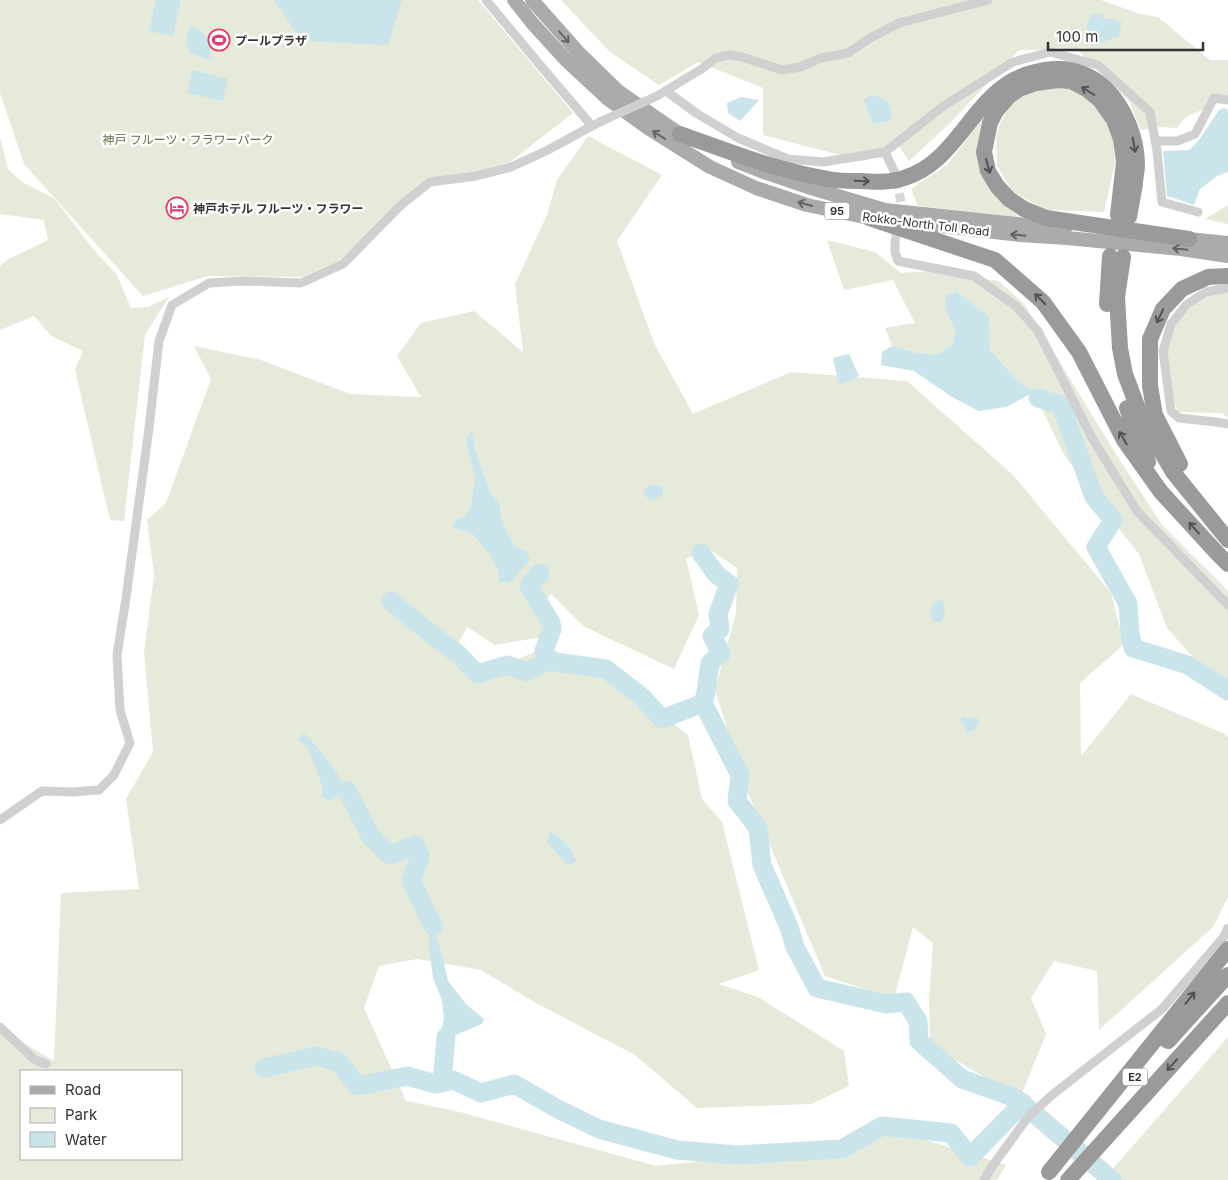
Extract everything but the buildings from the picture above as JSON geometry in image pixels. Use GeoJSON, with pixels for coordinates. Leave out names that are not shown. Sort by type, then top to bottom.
{"type":"FeatureCollection","features":[{"type":"Feature","properties":{"kind":"highway"},"geometry":{"type":"LineString","coordinates":[[680,134],[772,166],[829,180],[881,182],[903,179],[931,164],[945,152],[988,101],[1012,81],[1040,70],[1061,68],[1082,73],[1100,83],[1112,95],[1124,114],[1134,138],[1137,166],[1123,216],[1124,162],[1121,139],[1114,120],[1100,100],[1088,90],[1071,81],[1058,80],[1036,83],[1019,89],[1008,97],[996,111],[990,123],[984,152],[988,171],[997,186],[1009,199],[1046,218],[1189,239]]}},
{"type":"Feature","properties":{"kind":"highway"},"geometry":{"type":"LineString","coordinates":[[869,218],[995,260],[1043,302],[1079,352],[1124,440],[1161,492],[1228,564]]}},
{"type":"Feature","properties":{"kind":"highway"},"geometry":{"type":"LineString","coordinates":[[1161,492],[1136,434],[1118,381],[1112,352],[1107,319],[1116,257],[1120,348],[1125,374],[1142,418],[1173,472],[1228,540]]}},
{"type":"Feature","properties":{"kind":"highway"},"geometry":{"type":"LineString","coordinates":[[1200,506],[1156,415],[1150,386],[1150,340],[1164,309],[1182,289],[1208,277],[1228,276]]}},
{"type":"Feature","properties":{"kind":"highway"},"geometry":{"type":"LineString","coordinates":[[1046,1176],[1228,949]]}},
{"type":"Feature","properties":{"kind":"highway","name":"E2"},"geometry":{"type":"LineString","coordinates":[[1046,1176],[1228,975]]}},
{"type":"Feature","properties":{"kind":"highway","name":"E2"},"geometry":{"type":"LineString","coordinates":[[1068,1180],[1228,1003]]}},
{"type":"Feature","properties":{"kind":"main road","name":"Rokko-North Toll Road"},"geometry":{"type":"LineString","coordinates":[[514,0],[566,60],[608,99],[648,128],[710,167],[756,188],[807,205],[869,218],[1228,256]]}},
{"type":"Feature","properties":{"kind":"main road","name":"Rokko-North Toll Road"},"geometry":{"type":"LineString","coordinates":[[532,0],[578,52],[618,91],[680,134],[719,154],[761,171],[884,210],[1068,229],[1228,242]]}},
{"type":"Feature","properties":{"kind":"street"},"geometry":{"type":"LineString","coordinates":[[486,0],[592,126]]}},
{"type":"Feature","properties":{"kind":"street"},"geometry":{"type":"LineString","coordinates":[[0,820],[42,791],[72,792],[99,790],[114,775],[130,743],[120,710],[117,655],[148,437],[158,341],[172,305],[208,283],[244,281],[301,283],[343,264],[401,205],[430,182],[476,176],[512,167],[602,121],[657,96],[716,58],[730,55],[742,57],[782,70],[800,67],[821,58],[848,52],[899,23],[988,0]]}},
{"type":"Feature","properties":{"kind":"street"},"geometry":{"type":"LineString","coordinates":[[666,91],[696,113],[738,138],[788,160],[822,162],[884,152],[942,107],[1013,62],[1050,52],[1098,65],[1150,112],[1162,202],[1198,212]]}},
{"type":"Feature","properties":{"kind":"street"},"geometry":{"type":"LineString","coordinates":[[1155,141],[1177,141],[1194,134],[1214,98],[1228,100]]}},
{"type":"Feature","properties":{"kind":"street"},"geometry":{"type":"LineString","coordinates":[[884,152],[895,173]]}},
{"type":"Feature","properties":{"kind":"street"},"geometry":{"type":"LineString","coordinates":[[894,242],[898,261],[974,276],[1016,306],[1038,331],[1092,438],[1138,511],[1228,605]]}},
{"type":"Feature","properties":{"kind":"street"},"geometry":{"type":"LineString","coordinates":[[1228,288],[1206,292],[1186,305],[1171,324],[1163,351],[1171,411],[1179,418],[1228,424]]}},
{"type":"Feature","properties":{"kind":"street"},"geometry":{"type":"LineString","coordinates":[[984,1180],[1028,1116],[1162,1009],[1222,938],[1228,928]]}},
{"type":"Feature","properties":{"kind":"street"},"geometry":{"type":"LineString","coordinates":[[0,1027],[35,1060],[46,1064]]}},
{"type":"Feature","properties":{"kind":"green space","name":"神戸 フルーツ・フラワーパーク"},"geometry":{"type":"Polygon","coordinates":[[[0,0],[478,0],[573,113],[510,162],[476,173],[430,180],[401,201],[339,261],[302,277],[208,276],[143,296],[24,164],[0,93],[0,0]]]}},
{"type":"Feature","properties":{"kind":"green space"},"geometry":{"type":"Polygon","coordinates":[[[561,0],[1101,0],[1140,14],[1158,17],[1210,60],[1228,60],[1228,98],[1186,117],[1177,128],[1157,127],[1141,130],[1129,101],[1077,49],[1019,50],[949,124],[909,161],[899,146],[863,161],[763,135],[763,88],[698,62],[659,85],[610,52],[561,0]]]}},
{"type":"Feature","properties":{"kind":"green space"},"geometry":{"type":"Polygon","coordinates":[[[1063,84],[1086,93],[1103,111],[1113,137],[1115,164],[1104,212],[1047,210],[1013,192],[997,166],[996,137],[1009,107],[1029,90],[1063,84]]]}},
{"type":"Feature","properties":{"kind":"green space"},"geometry":{"type":"Polygon","coordinates":[[[982,119],[977,147],[993,191],[1018,217],[918,206],[911,189],[948,164],[982,119]]]}},
{"type":"Feature","properties":{"kind":"green space"},"geometry":{"type":"Polygon","coordinates":[[[588,136],[662,175],[617,241],[654,343],[693,414],[791,372],[907,381],[1013,475],[1111,593],[1124,644],[1080,683],[1081,756],[1131,694],[1225,734],[1228,737],[1228,897],[1213,927],[1099,1030],[1097,971],[1054,961],[1031,998],[1046,1034],[1020,1098],[930,1045],[929,999],[933,943],[913,927],[894,999],[825,976],[747,791],[715,690],[736,613],[737,568],[712,551],[686,558],[699,615],[674,669],[583,626],[551,594],[542,605],[542,637],[495,645],[467,627],[457,646],[484,672],[548,647],[632,690],[688,735],[702,799],[722,822],[759,970],[719,984],[758,997],[844,1051],[849,1086],[811,1104],[697,1108],[635,1055],[536,1003],[481,970],[417,959],[379,966],[364,1008],[406,1101],[460,1112],[656,1166],[823,1148],[875,1124],[1006,1165],[997,1180],[0,1180],[0,1029],[54,1061],[61,893],[139,889],[126,799],[153,752],[144,653],[154,575],[147,520],[166,503],[211,379],[194,346],[261,360],[350,394],[421,397],[397,356],[421,323],[474,311],[523,352],[515,284],[547,215],[557,180],[588,136]]]}},
{"type":"Feature","properties":{"kind":"green space"},"geometry":{"type":"Polygon","coordinates":[[[0,138],[8,169],[22,182],[55,199],[93,249],[117,275],[131,308],[148,307],[169,297],[145,335],[124,521],[110,520],[75,370],[83,351],[50,335],[34,316],[0,330],[0,266],[7,260],[48,240],[44,220],[0,214],[0,138]]]}},
{"type":"Feature","properties":{"kind":"green space"},"geometry":{"type":"Polygon","coordinates":[[[1228,205],[1228,224],[1205,219],[1228,205]]]}},
{"type":"Feature","properties":{"kind":"green space"},"geometry":{"type":"Polygon","coordinates":[[[827,240],[875,252],[901,273],[926,271],[999,281],[1025,305],[1114,451],[1162,525],[1228,591],[1228,696],[1167,628],[1139,554],[1100,505],[1063,453],[1034,392],[1019,382],[990,350],[988,317],[945,308],[955,331],[953,344],[937,355],[914,352],[892,346],[885,328],[915,323],[893,280],[844,290],[827,240]]]}},
{"type":"Feature","properties":{"kind":"green space"},"geometry":{"type":"Polygon","coordinates":[[[1222,292],[1228,293],[1228,418],[1222,413],[1178,412],[1162,370],[1166,339],[1190,302],[1222,292]]]}},
{"type":"Feature","properties":{"kind":"green space"},"geometry":{"type":"Polygon","coordinates":[[[1228,1037],[1228,1180],[1103,1180],[1228,1037]]]}},
{"type":"Feature","properties":{"kind":"water"},"geometry":{"type":"Polygon","coordinates":[[[156,0],[181,0],[173,36],[149,31],[156,0]]]}},
{"type":"Feature","properties":{"kind":"water"},"geometry":{"type":"Polygon","coordinates":[[[274,0],[402,0],[388,45],[302,41],[274,0]]]}},
{"type":"Feature","properties":{"kind":"water"},"geometry":{"type":"Polygon","coordinates":[[[1093,13],[1103,14],[1103,19],[1122,22],[1118,37],[1092,46],[1091,36],[1086,25],[1093,13]]]}},
{"type":"Feature","properties":{"kind":"water"},"geometry":{"type":"Polygon","coordinates":[[[190,26],[205,35],[209,43],[211,60],[189,53],[190,48],[185,46],[190,26]]]}},
{"type":"Feature","properties":{"kind":"water"},"geometry":{"type":"Polygon","coordinates":[[[192,70],[228,79],[223,101],[187,93],[192,70]]]}},
{"type":"Feature","properties":{"kind":"water"},"geometry":{"type":"Polygon","coordinates":[[[871,95],[882,98],[888,103],[892,120],[873,124],[864,100],[871,95]]]}},
{"type":"Feature","properties":{"kind":"water"},"geometry":{"type":"Polygon","coordinates":[[[741,97],[759,100],[740,121],[728,113],[727,103],[741,97]]]}},
{"type":"Feature","properties":{"kind":"water"},"geometry":{"type":"Polygon","coordinates":[[[1224,108],[1228,110],[1228,172],[1217,176],[1200,189],[1194,205],[1167,196],[1163,151],[1189,150],[1199,140],[1219,110],[1224,108]]]}},
{"type":"Feature","properties":{"kind":"water"},"geometry":{"type":"Polygon","coordinates":[[[956,292],[989,317],[990,350],[1019,382],[1034,392],[1006,407],[979,411],[952,397],[914,371],[881,365],[882,352],[892,346],[914,352],[937,355],[953,344],[955,331],[945,308],[946,295],[956,292]]]}},
{"type":"Feature","properties":{"kind":"water"},"geometry":{"type":"Polygon","coordinates":[[[849,354],[859,376],[839,385],[833,358],[849,354]]]}},
{"type":"Feature","properties":{"kind":"water"},"geometry":{"type":"Polygon","coordinates":[[[472,432],[475,450],[490,493],[499,504],[506,531],[515,546],[527,552],[530,560],[509,583],[499,581],[498,570],[489,554],[472,533],[452,527],[456,520],[465,517],[471,507],[475,478],[466,437],[472,432]]]}},
{"type":"Feature","properties":{"kind":"water"},"geometry":{"type":"Polygon","coordinates":[[[656,485],[662,487],[663,495],[650,501],[643,493],[648,486],[656,485]]]}},
{"type":"Feature","properties":{"kind":"water"},"geometry":{"type":"Polygon","coordinates":[[[939,599],[944,603],[945,612],[941,622],[933,622],[931,609],[939,599]]]}},
{"type":"Feature","properties":{"kind":"water"},"geometry":{"type":"Polygon","coordinates":[[[962,717],[977,718],[980,721],[973,731],[966,732],[964,725],[960,721],[962,717]]]}},
{"type":"Feature","properties":{"kind":"water"},"geometry":{"type":"Polygon","coordinates":[[[304,733],[338,774],[347,790],[330,801],[322,797],[322,785],[308,749],[298,739],[304,733]]]}},
{"type":"Feature","properties":{"kind":"water"},"geometry":{"type":"Polygon","coordinates":[[[550,832],[566,844],[576,862],[567,865],[547,842],[550,832]]]}},
{"type":"Feature","properties":{"kind":"water"},"geometry":{"type":"Polygon","coordinates":[[[429,924],[433,926],[448,981],[466,1004],[484,1019],[482,1024],[446,1037],[440,1033],[444,1020],[442,1000],[433,978],[429,947],[429,924]]]}},
{"type":"Feature","properties":{"kind":"waterway"},"geometry":{"type":"LineString","coordinates":[[1038,398],[1061,405],[1094,497],[1113,520],[1096,547],[1128,604],[1133,648],[1188,665],[1228,691]]}},
{"type":"Feature","properties":{"kind":"waterway"},"geometry":{"type":"LineString","coordinates":[[701,553],[716,574],[729,584],[718,614],[720,629],[712,636],[721,653],[710,663],[703,703]]}},
{"type":"Feature","properties":{"kind":"waterway"},"geometry":{"type":"LineString","coordinates":[[540,573],[529,586],[551,623],[552,629],[544,651],[547,661]]}},
{"type":"Feature","properties":{"kind":"waterway"},"geometry":{"type":"LineString","coordinates":[[391,601],[458,654],[477,674],[507,665],[527,672],[547,661],[606,669],[642,697],[662,719],[703,703],[740,775],[737,801],[758,828],[762,865],[789,927],[795,947],[817,988],[886,1004],[906,1002],[918,1021],[919,1041],[962,1079],[1016,1098],[1112,1180]]}},
{"type":"Feature","properties":{"kind":"waterway"},"geometry":{"type":"LineString","coordinates":[[347,790],[371,837],[390,855],[415,845],[420,856],[411,881],[433,926]]}},
{"type":"Feature","properties":{"kind":"waterway"},"geometry":{"type":"LineString","coordinates":[[442,1082],[446,1037]]}},
{"type":"Feature","properties":{"kind":"waterway"},"geometry":{"type":"LineString","coordinates":[[264,1068],[316,1056],[339,1062],[357,1086],[407,1076],[436,1084],[453,1080],[481,1093],[514,1084],[558,1109],[599,1129],[677,1150],[737,1155],[842,1149],[882,1126],[951,1133],[970,1157],[1023,1103]]}},
{"type":"Feature","properties":{"kind":"tunnel"},"geometry":{"type":"LineString","coordinates":[[895,242],[901,202],[896,178]]}},
{"type":"Feature","properties":{"kind":"place","name":"プールプラザ"},"geometry":{"type":"Point","coordinates":[219,40]}},
{"type":"Feature","properties":{"kind":"place","name":"神戸ホテル フルーツ・フラワー"},"geometry":{"type":"Point","coordinates":[177,208]}}]}
